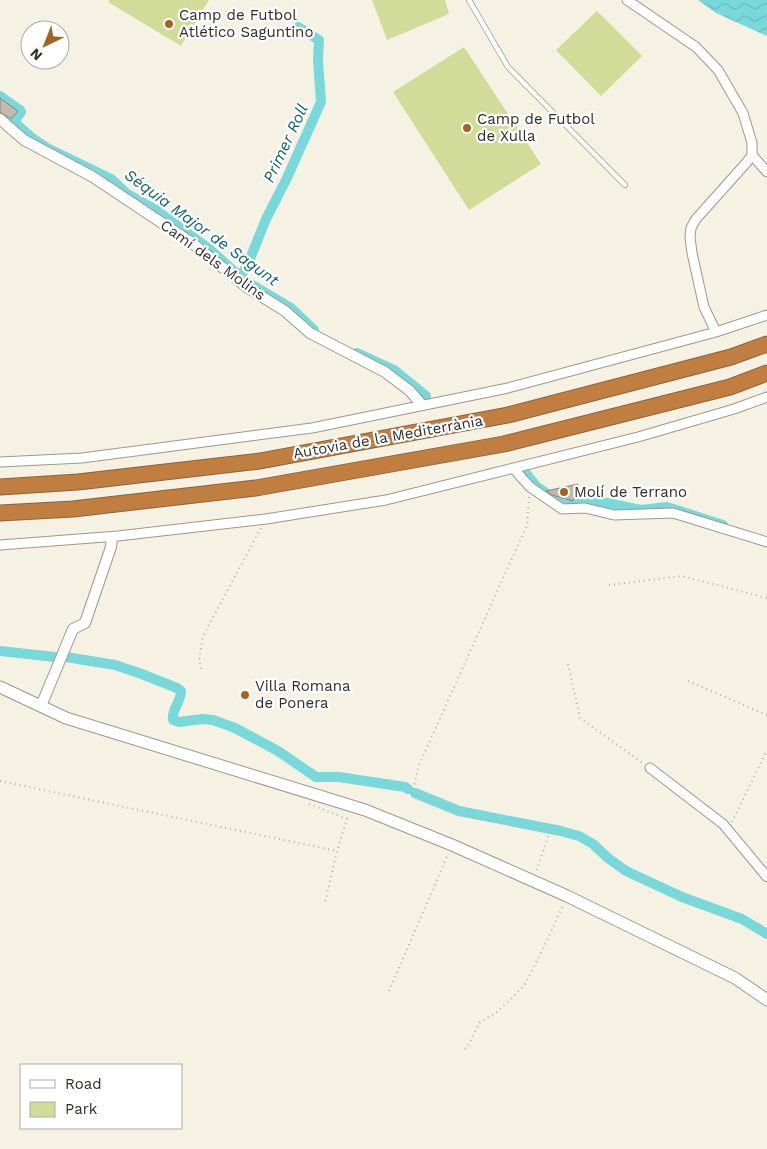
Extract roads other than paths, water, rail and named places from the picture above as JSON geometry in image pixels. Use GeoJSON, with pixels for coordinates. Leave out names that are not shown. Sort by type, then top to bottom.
{"type":"FeatureCollection","features":[{"type":"Feature","properties":{"kind":"highway","name":"Autovia de la Mediterrània"},"geometry":{"type":"LineString","coordinates":[[0,486],[78,482],[260,460],[508,415],[731,356],[767,344]]}},
{"type":"Feature","properties":{"kind":"highway","name":"Autovia de la Mediterrània"},"geometry":{"type":"LineString","coordinates":[[0,514],[72,509],[256,488],[504,444],[730,387],[767,373]]}},
{"type":"Feature","properties":{"kind":"main road"},"geometry":{"type":"LineString","coordinates":[[0,687],[66,718],[365,810],[452,845],[567,896],[735,978],[767,1000]]}},
{"type":"Feature","properties":{"kind":"street"},"geometry":{"type":"LineString","coordinates":[[627,0],[696,47],[718,70],[742,113],[752,143],[752,154],[747,162],[696,219],[691,228],[692,253],[704,307],[716,332]]}},
{"type":"Feature","properties":{"kind":"street","name":"Camí dels Molins"},"geometry":{"type":"LineString","coordinates":[[0,119],[24,140],[93,177],[192,243],[248,288],[285,310],[310,334],[385,372],[410,391],[422,405]]}},
{"type":"Feature","properties":{"kind":"street"},"geometry":{"type":"LineString","coordinates":[[752,154],[767,172]]}},
{"type":"Feature","properties":{"kind":"street"},"geometry":{"type":"LineString","coordinates":[[0,462],[82,458],[293,430],[508,388],[716,332],[767,314]]}},
{"type":"Feature","properties":{"kind":"street"},"geometry":{"type":"LineString","coordinates":[[0,545],[112,536],[266,519],[386,500],[638,437],[767,398]]}},
{"type":"Feature","properties":{"kind":"street"},"geometry":{"type":"LineString","coordinates":[[513,468],[530,487],[562,509],[585,508],[614,515],[673,513],[767,542]]}},
{"type":"Feature","properties":{"kind":"street"},"geometry":{"type":"LineString","coordinates":[[41,706],[73,629],[85,623],[111,547],[112,536]]}},
{"type":"Feature","properties":{"kind":"street"},"geometry":{"type":"LineString","coordinates":[[650,768],[722,824],[767,877]]}},
{"type":"Feature","properties":{"kind":"lane"},"geometry":{"type":"LineString","coordinates":[[469,0],[508,67],[625,185]]}},
{"type":"Feature","properties":{"kind":"water"},"geometry":{"type":"Polygon","coordinates":[[[698,0],[767,0],[767,36],[716,13],[698,0]]]}},
{"type":"Feature","properties":{"kind":"waterway","name":"Primer Roll"},"geometry":{"type":"LineString","coordinates":[[240,277],[248,264],[266,219],[286,180],[321,102],[318,60],[319,40],[298,27]]}},
{"type":"Feature","properties":{"kind":"waterway","name":"Séquia Major de Sagunt"},"geometry":{"type":"LineString","coordinates":[[0,96],[20,110],[21,112],[14,122],[32,138],[47,148],[111,179],[126,193],[156,210],[208,248],[244,280],[291,308],[314,330]]}},
{"type":"Feature","properties":{"kind":"waterway","name":"Séquia Major de Sagunt"},"geometry":{"type":"LineString","coordinates":[[357,353],[394,370],[426,396]]}},
{"type":"Feature","properties":{"kind":"waterway","name":"Séquia Major de Sagunt"},"geometry":{"type":"LineString","coordinates":[[525,472],[537,487],[564,505],[592,500],[641,510],[667,507],[723,525]]}},
{"type":"Feature","properties":{"kind":"waterway"},"geometry":{"type":"LineString","coordinates":[[0,651],[55,657]]}},
{"type":"Feature","properties":{"kind":"waterway"},"geometry":{"type":"LineString","coordinates":[[66,657],[115,665],[177,688],[181,691],[181,695],[173,713],[173,720],[179,722],[202,719],[213,720],[235,728],[278,751],[316,777],[339,777],[408,789]]}},
{"type":"Feature","properties":{"kind":"waterway"},"geometry":{"type":"LineString","coordinates":[[415,793],[459,811],[579,836],[593,844],[626,871],[682,897],[742,919],[767,934]]}},
{"type":"Feature","properties":{"kind":"place","name":"Camp de Futbol Atlético Saguntino"},"geometry":{"type":"Point","coordinates":[169,24]}},
{"type":"Feature","properties":{"kind":"place","name":"Camp de Futbol de Xulla"},"geometry":{"type":"Point","coordinates":[467,128]}},
{"type":"Feature","properties":{"kind":"place","name":"Molí de Terrano"},"geometry":{"type":"Point","coordinates":[564,492]}},
{"type":"Feature","properties":{"kind":"place","name":"Villa Romana de Ponera"},"geometry":{"type":"Point","coordinates":[245,695]}}]}
